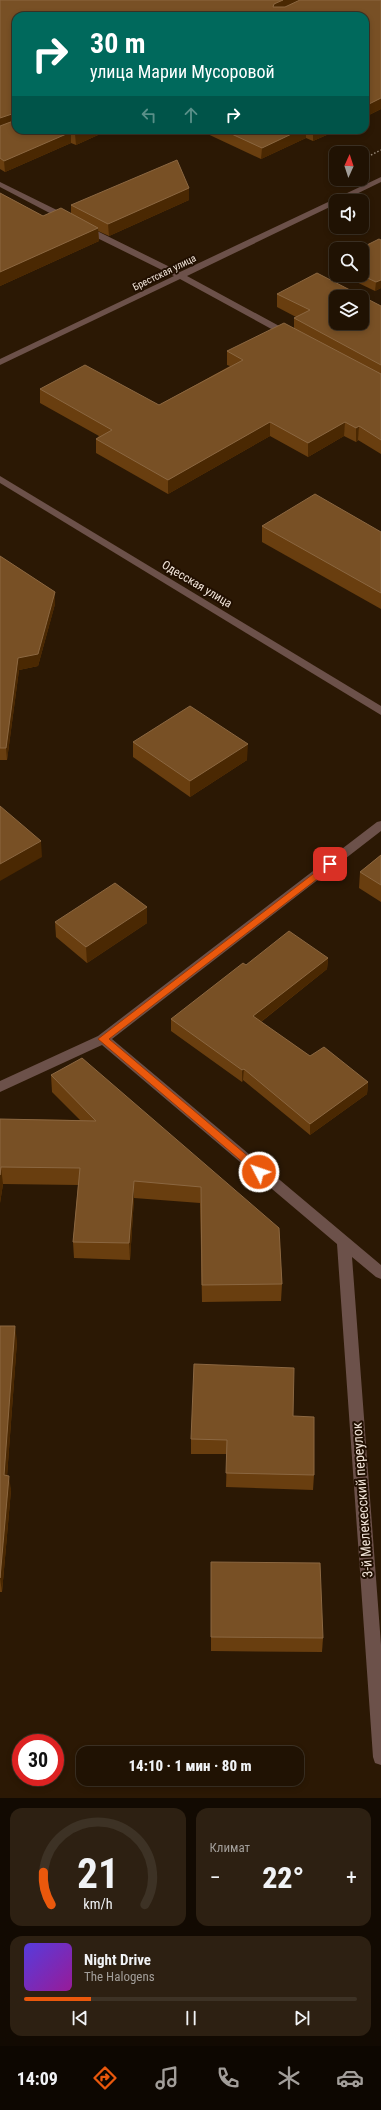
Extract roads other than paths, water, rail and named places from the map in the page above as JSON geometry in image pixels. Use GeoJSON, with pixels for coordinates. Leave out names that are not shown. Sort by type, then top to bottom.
{"type":"FeatureCollection","features":[{"type":"Feature","properties":{"kind":"street","name":"Брестская улица"},"geometry":{"type":"LineString","coordinates":[[350,194],[381,179]]}},
{"type":"Feature","properties":{"kind":"street"},"geometry":{"type":"LineString","coordinates":[[0,184],[150,263],[181,276],[298,340]]}},
{"type":"Feature","properties":{"kind":"street","name":"Брестская улица"},"geometry":{"type":"LineString","coordinates":[[0,362],[329,204]]}},
{"type":"Feature","properties":{"kind":"street","name":"Одесская улица"},"geometry":{"type":"LineString","coordinates":[[0,479],[381,711]]}},
{"type":"Feature","properties":{"kind":"street"},"geometry":{"type":"LineString","coordinates":[[0,1087],[102,1039],[381,825]]}},
{"type":"Feature","properties":{"kind":"street"},"geometry":{"type":"LineString","coordinates":[[102,1039],[344,1244],[381,1273]]}},
{"type":"Feature","properties":{"kind":"street","name":"3-й Мелекесский переулок"},"geometry":{"type":"LineString","coordinates":[[344,1244],[381,1758]]}}]}
